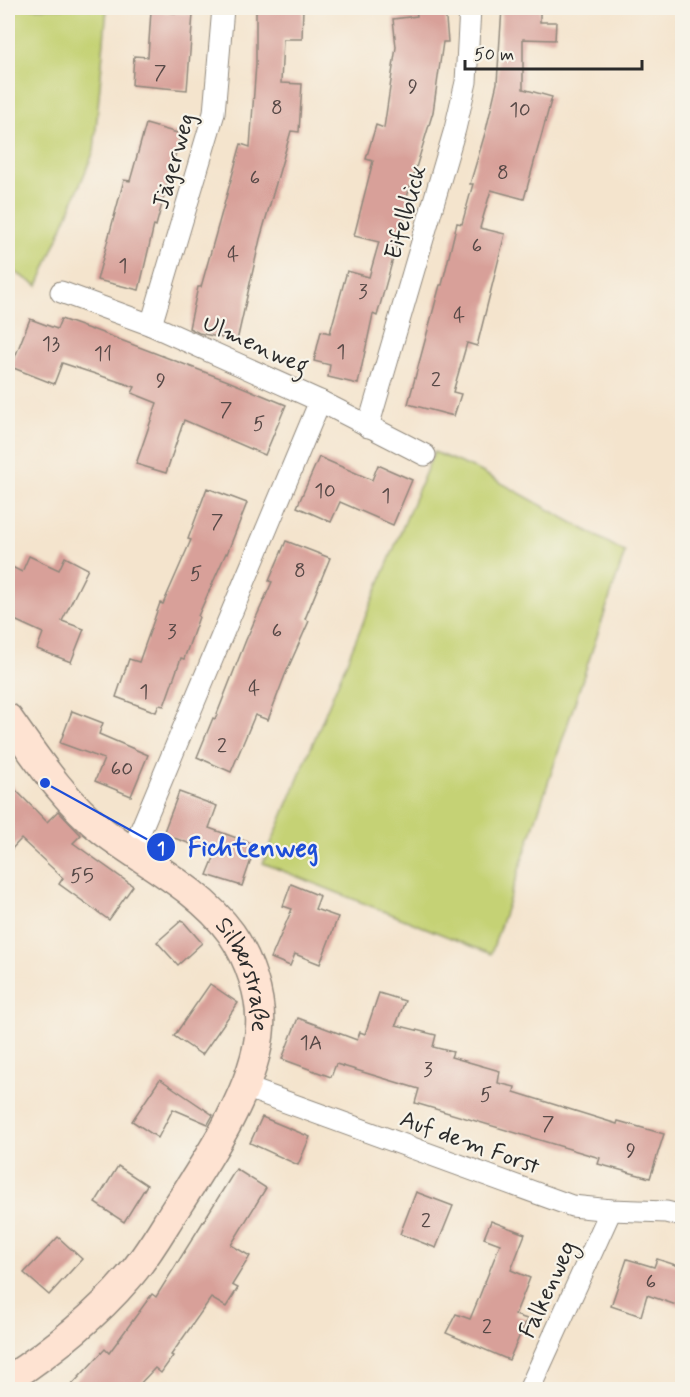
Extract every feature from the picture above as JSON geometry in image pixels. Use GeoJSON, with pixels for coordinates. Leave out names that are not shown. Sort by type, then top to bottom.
{"type":"FeatureCollection","features":[{"type":"Feature","properties":{"kind":"street","name":"Jägerweg"},"geometry":{"type":"LineString","coordinates":[[151,325],[214,113],[224,8]]}},
{"type":"Feature","properties":{"kind":"street","name":"Eifelblick"},"geometry":{"type":"LineString","coordinates":[[369,427],[455,129],[466,82],[470,8]]}},
{"type":"Feature","properties":{"kind":"street","name":"Ulmenweg"},"geometry":{"type":"LineString","coordinates":[[61,292],[151,325],[320,401],[425,455]]}},
{"type":"Feature","properties":{"kind":"street"},"geometry":{"type":"LineString","coordinates":[[132,851],[320,401]]}},
{"type":"Feature","properties":{"kind":"street","name":"Silberstraße"},"geometry":{"type":"LineString","coordinates":[[8,718],[78,810],[194,895],[215,914],[231,934],[245,958],[260,1006],[260,1029],[245,1088],[224,1130],[194,1180],[130,1277],[74,1333],[8,1380]]}},
{"type":"Feature","properties":{"kind":"street","name":"Auf dem Forst"},"geometry":{"type":"LineString","coordinates":[[245,1088],[572,1206],[666,1212],[682,1216]]}},
{"type":"Feature","properties":{"kind":"street","name":"Falkenweg"},"geometry":{"type":"LineString","coordinates":[[529,1389],[611,1210]]}},
{"type":"Feature","properties":{"kind":"green space"},"geometry":{"type":"Polygon","coordinates":[[[8,8],[107,8],[94,151],[38,286],[8,268],[8,8]]]}},
{"type":"Feature","properties":{"kind":"green space"},"geometry":{"type":"Polygon","coordinates":[[[434,452],[480,471],[625,552],[491,954],[263,863],[434,452]]]}},
{"type":"Feature","properties":{"kind":"building"},"geometry":{"type":"Polygon","coordinates":[[[256,8],[303,8],[302,39],[283,39],[281,83],[302,84],[299,132],[291,131],[260,239],[237,341],[199,333],[189,328],[198,287],[201,287],[241,144],[250,147],[256,64],[256,8]]]}},
{"type":"Feature","properties":{"kind":"building"},"geometry":{"type":"Polygon","coordinates":[[[416,8],[445,8],[448,42],[443,42],[433,112],[407,197],[410,198],[377,316],[373,314],[358,384],[328,377],[330,365],[314,361],[321,331],[330,333],[347,271],[369,277],[379,242],[354,236],[373,161],[366,159],[376,125],[384,128],[396,47],[393,19],[417,16],[416,8]]]}},
{"type":"Feature","properties":{"kind":"building"},"geometry":{"type":"Polygon","coordinates":[[[502,8],[540,8],[540,22],[556,22],[555,40],[523,39],[523,89],[552,97],[524,199],[491,190],[480,228],[505,234],[477,346],[467,343],[453,392],[461,394],[454,416],[408,404],[457,223],[462,224],[473,184],[470,184],[486,130],[497,83],[502,8]]]}},
{"type":"Feature","properties":{"kind":"building"},"geometry":{"type":"Polygon","coordinates":[[[151,11],[193,14],[187,90],[132,85],[134,56],[148,57],[151,11]]]}},
{"type":"Feature","properties":{"kind":"building"},"geometry":{"type":"Polygon","coordinates":[[[146,124],[181,134],[156,226],[154,225],[139,290],[97,280],[124,180],[130,181],[146,124]]]}},
{"type":"Feature","properties":{"kind":"building"},"geometry":{"type":"Polygon","coordinates":[[[30,319],[57,329],[61,319],[92,329],[286,405],[265,455],[184,420],[166,473],[136,464],[157,403],[132,393],[135,387],[62,363],[54,384],[11,367],[30,319]]]}},
{"type":"Feature","properties":{"kind":"building"},"geometry":{"type":"Polygon","coordinates":[[[319,457],[372,480],[378,465],[412,480],[393,525],[340,502],[331,522],[297,507],[319,457]]]}},
{"type":"Feature","properties":{"kind":"building"},"geometry":{"type":"Polygon","coordinates":[[[207,488],[247,503],[227,554],[198,616],[184,659],[181,658],[164,706],[159,705],[156,712],[116,697],[129,659],[139,662],[160,603],[163,604],[191,540],[188,539],[207,488]]]}},
{"type":"Feature","properties":{"kind":"building"},"geometry":{"type":"Polygon","coordinates":[[[286,541],[330,558],[305,619],[309,621],[268,720],[255,715],[231,772],[197,757],[272,582],[269,581],[286,541]]]}},
{"type":"Feature","properties":{"kind":"building"},"geometry":{"type":"Polygon","coordinates":[[[29,556],[59,570],[65,557],[88,569],[62,621],[84,629],[71,662],[37,649],[43,633],[8,617],[8,565],[22,572],[29,556]]]}},
{"type":"Feature","properties":{"kind":"building"},"geometry":{"type":"Polygon","coordinates":[[[72,711],[103,723],[99,734],[148,755],[131,796],[95,781],[104,759],[60,743],[72,711]]]}},
{"type":"Feature","properties":{"kind":"building"},"geometry":{"type":"Polygon","coordinates":[[[8,782],[47,822],[58,811],[81,835],[73,843],[133,886],[109,920],[59,884],[63,878],[21,839],[8,853],[8,782]]]}},
{"type":"Feature","properties":{"kind":"building"},"geometry":{"type":"Polygon","coordinates":[[[179,792],[217,806],[209,828],[256,845],[242,886],[207,875],[216,853],[163,834],[179,792]]]}},
{"type":"Feature","properties":{"kind":"building"},"geometry":{"type":"Polygon","coordinates":[[[291,884],[320,896],[315,909],[338,917],[320,964],[295,954],[290,966],[271,958],[292,909],[283,906],[291,884]]]}},
{"type":"Feature","properties":{"kind":"building"},"geometry":{"type":"Polygon","coordinates":[[[182,920],[202,943],[178,965],[157,942],[182,920]]]}},
{"type":"Feature","properties":{"kind":"building"},"geometry":{"type":"Polygon","coordinates":[[[210,984],[238,1003],[202,1055],[174,1036],[210,984]]]}},
{"type":"Feature","properties":{"kind":"building"},"geometry":{"type":"Polygon","coordinates":[[[379,993],[405,1001],[396,1025],[436,1035],[433,1047],[453,1052],[451,1057],[500,1071],[498,1083],[515,1087],[514,1092],[617,1124],[618,1121],[664,1134],[650,1178],[598,1164],[600,1158],[415,1103],[419,1089],[336,1064],[331,1077],[282,1059],[298,1018],[357,1040],[360,1032],[365,1034],[379,993]]]}},
{"type":"Feature","properties":{"kind":"building"},"geometry":{"type":"Polygon","coordinates":[[[160,1079],[213,1115],[208,1124],[173,1109],[158,1138],[132,1121],[160,1079]]]}},
{"type":"Feature","properties":{"kind":"building"},"geometry":{"type":"Polygon","coordinates":[[[262,1117],[310,1137],[298,1165],[250,1143],[262,1117]]]}},
{"type":"Feature","properties":{"kind":"building"},"geometry":{"type":"Polygon","coordinates":[[[118,1166],[147,1185],[124,1222],[95,1203],[118,1166]]]}},
{"type":"Feature","properties":{"kind":"building"},"geometry":{"type":"Polygon","coordinates":[[[236,1169],[266,1188],[231,1245],[250,1256],[232,1285],[238,1288],[226,1307],[211,1298],[161,1373],[155,1368],[135,1389],[68,1389],[105,1349],[109,1353],[152,1294],[156,1297],[236,1169]]]}},
{"type":"Feature","properties":{"kind":"building"},"geometry":{"type":"Polygon","coordinates":[[[416,1192],[453,1206],[436,1248],[400,1234],[416,1192]]]}},
{"type":"Feature","properties":{"kind":"building"},"geometry":{"type":"Polygon","coordinates":[[[491,1221],[525,1234],[511,1270],[530,1278],[515,1315],[527,1319],[509,1360],[446,1333],[456,1314],[470,1319],[478,1300],[500,1244],[484,1238],[491,1221]]]}},
{"type":"Feature","properties":{"kind":"building"},"geometry":{"type":"Polygon","coordinates":[[[58,1237],[82,1259],[49,1295],[24,1273],[58,1237]]]}},
{"type":"Feature","properties":{"kind":"building"},"geometry":{"type":"Polygon","coordinates":[[[627,1259],[654,1267],[657,1259],[682,1267],[682,1307],[647,1295],[641,1316],[611,1306],[627,1259]]]}},
{"type":"Feature","properties":{"kind":"place","name":"Fichtenweg"},"geometry":{"type":"Point","coordinates":[45,783]}}]}
